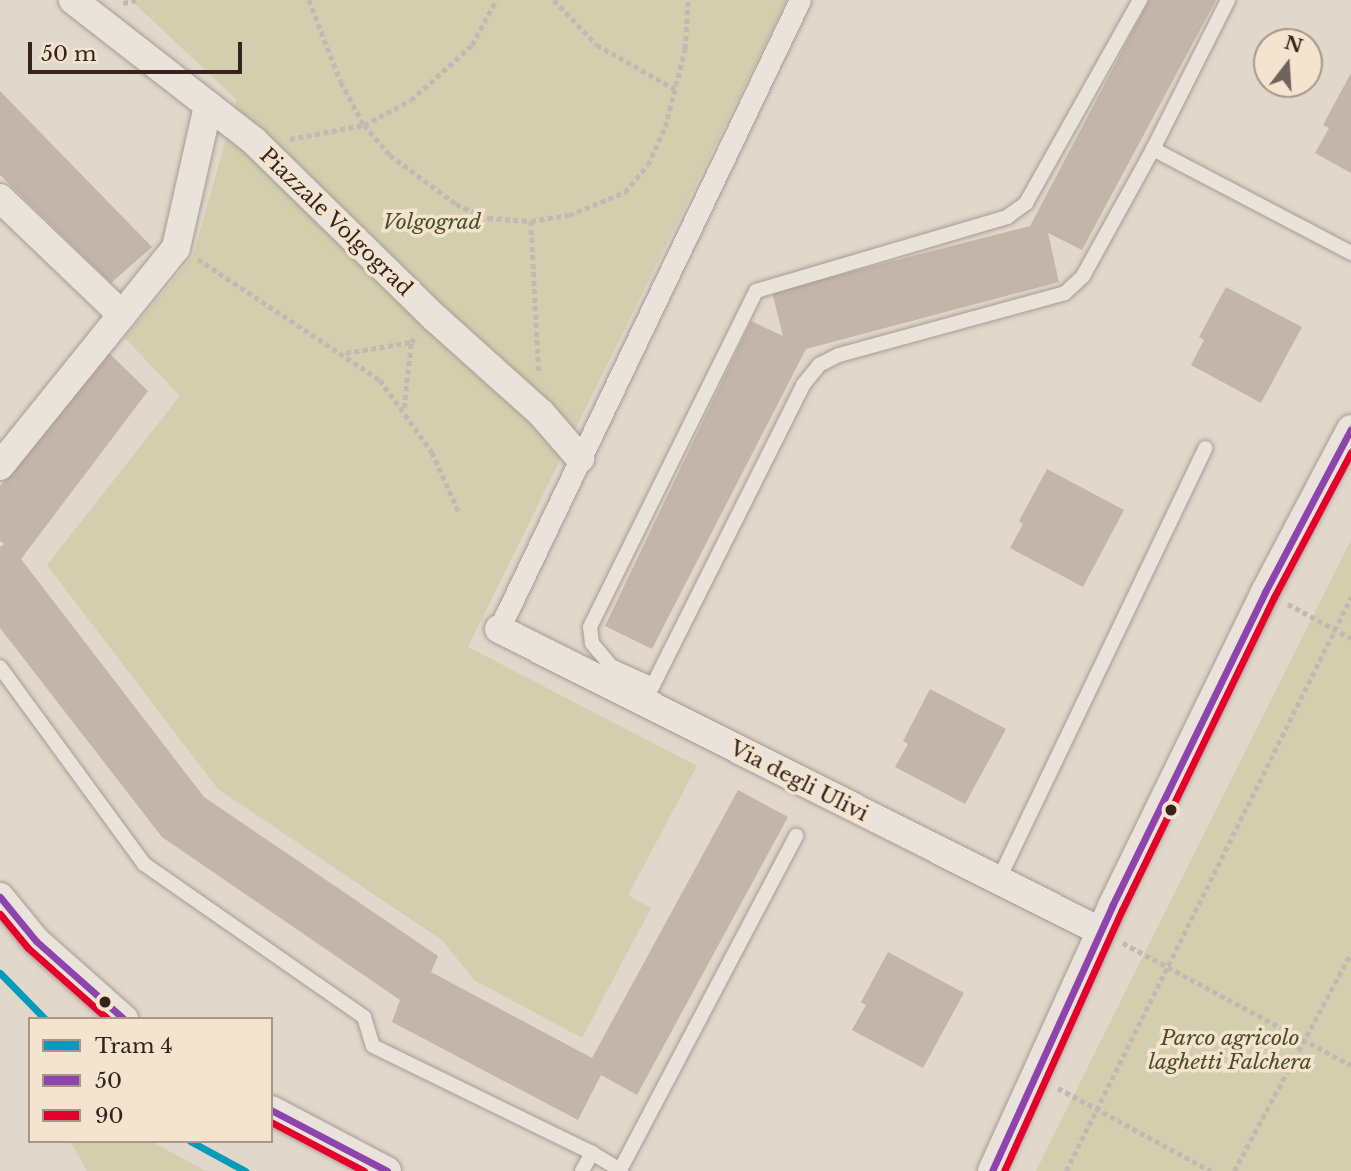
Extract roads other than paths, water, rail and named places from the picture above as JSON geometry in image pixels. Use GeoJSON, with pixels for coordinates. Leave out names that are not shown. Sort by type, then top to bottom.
{"type":"FeatureCollection","features":[{"type":"Feature","properties":{"kind":"street"},"geometry":{"type":"LineString","coordinates":[[499,629],[800,0]]}},
{"type":"Feature","properties":{"kind":"street","name":"Piazzale Volgograd"},"geometry":{"type":"LineString","coordinates":[[86,5],[254,141],[435,318],[541,413],[580,458]]}},
{"type":"Feature","properties":{"kind":"street"},"geometry":{"type":"LineString","coordinates":[[0,466],[176,248],[208,106]]}},
{"type":"Feature","properties":{"kind":"street"},"geometry":{"type":"LineString","coordinates":[[0,198],[122,315]]}},
{"type":"Feature","properties":{"kind":"street"},"geometry":{"type":"LineString","coordinates":[[992,1171],[1100,931],[1265,592],[1351,429]]}},
{"type":"Feature","properties":{"kind":"street","name":"Via degli Ulivi"},"geometry":{"type":"LineString","coordinates":[[499,629],[649,694],[998,881],[1100,931]]}},
{"type":"Feature","properties":{"kind":"street"},"geometry":{"type":"LineString","coordinates":[[0,897],[36,941],[122,1017]]}},
{"type":"Feature","properties":{"kind":"street"},"geometry":{"type":"LineString","coordinates":[[273,1111],[387,1171]]}},
{"type":"Feature","properties":{"kind":"lane"},"geometry":{"type":"LineString","coordinates":[[1140,0],[1026,203],[1007,217],[756,291],[590,627],[592,643],[611,666],[649,694],[803,385],[819,365],[839,355],[1065,293],[1090,265],[1153,149],[1228,0]]}},
{"type":"Feature","properties":{"kind":"lane"},"geometry":{"type":"LineString","coordinates":[[1153,149],[1351,253]]}},
{"type":"Feature","properties":{"kind":"lane"},"geometry":{"type":"LineString","coordinates":[[998,881],[1205,448]]}},
{"type":"Feature","properties":{"kind":"lane"},"geometry":{"type":"LineString","coordinates":[[0,667],[144,864],[364,1017],[373,1046],[592,1153],[620,1170],[796,836]]}},
{"type":"Feature","properties":{"kind":"lane"},"geometry":{"type":"LineString","coordinates":[[582,1171],[592,1153]]}},
{"type":"Feature","properties":{"kind":"tram line","name":"4"},"geometry":{"type":"LineString","coordinates":[[0,973],[43,1017]]}},
{"type":"Feature","properties":{"kind":"tram line","name":"4"},"geometry":{"type":"LineString","coordinates":[[194,1143],[245,1171]]}},
{"type":"Feature","properties":{"kind":"park label","name":"Volgograd"},"geometry":{"type":"Point","coordinates":[432,222]}},
{"type":"Feature","properties":{"kind":"park label","name":"Parco agricolo laghetti Falchera"},"geometry":{"type":"Point","coordinates":[1230,1050]}}]}
